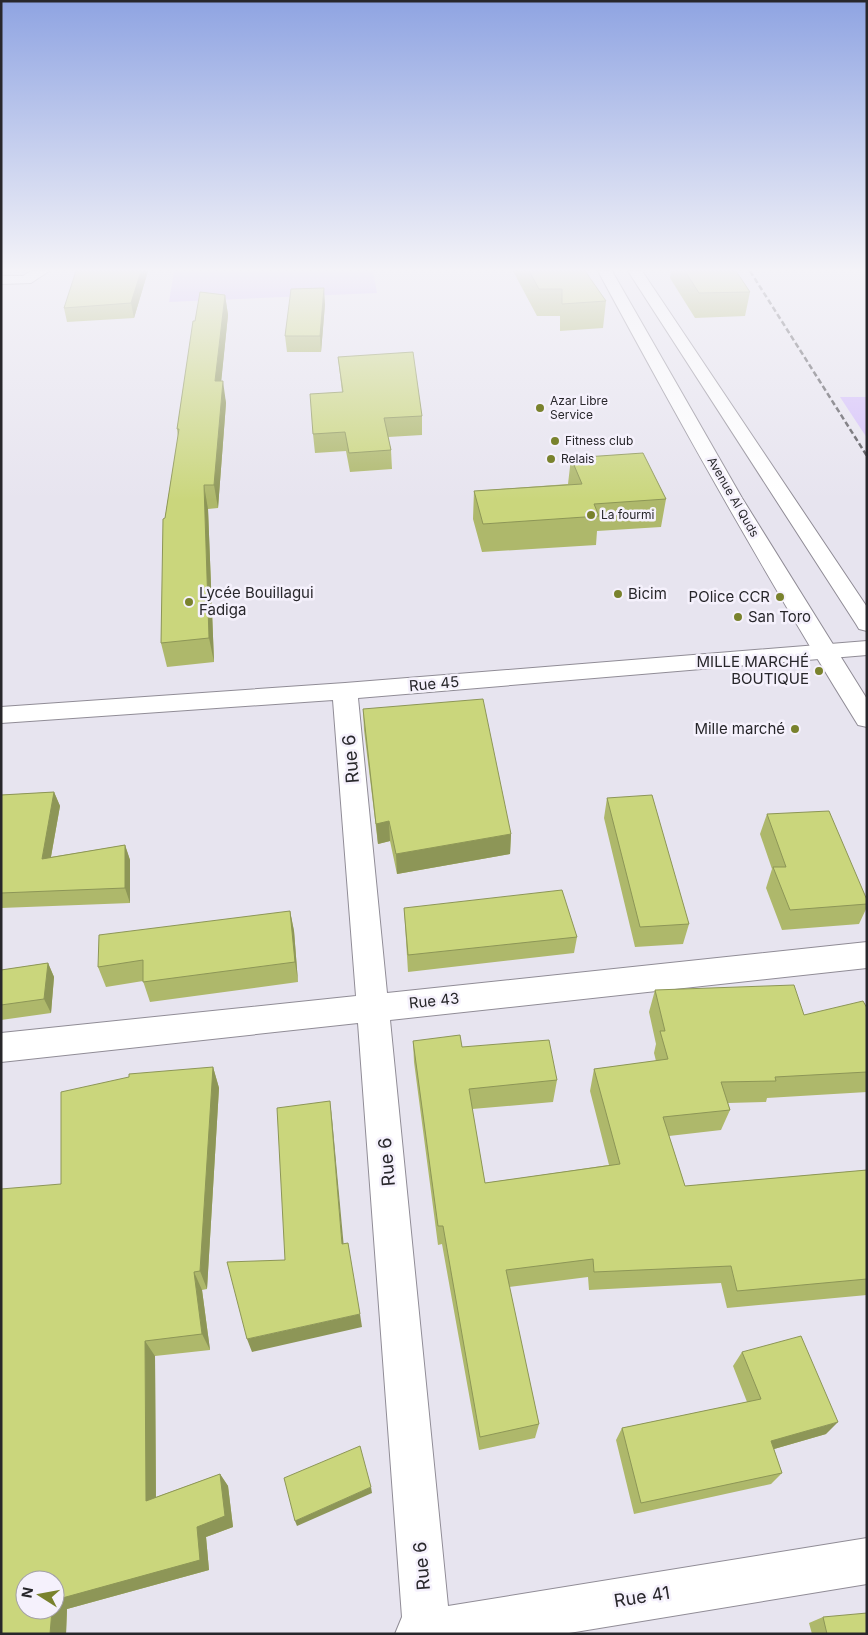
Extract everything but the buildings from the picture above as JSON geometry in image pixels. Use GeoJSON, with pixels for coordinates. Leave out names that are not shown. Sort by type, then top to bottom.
{"type":"FeatureCollection","features":[{"type":"Feature","properties":{"kind":"street","name":"Avenue Al Quds"},"geometry":{"type":"LineString","coordinates":[[647,347],[824,652],[867,719]]}},
{"type":"Feature","properties":{"kind":"street"},"geometry":{"type":"LineString","coordinates":[[685,347],[867,624]]}},
{"type":"Feature","properties":{"kind":"street","name":"Rue 45"},"geometry":{"type":"LineString","coordinates":[[1,715],[345,691],[867,648]]}},
{"type":"Feature","properties":{"kind":"street","name":"Rue 6"},"geometry":{"type":"LineString","coordinates":[[345,691],[424,1633]]}},
{"type":"Feature","properties":{"kind":"street","name":"Rue 43"},"geometry":{"type":"LineString","coordinates":[[1,1048],[867,955]]}},
{"type":"Feature","properties":{"kind":"street","name":"Rue 41"},"geometry":{"type":"LineString","coordinates":[[424,1633],[867,1561]]}},
{"type":"Feature","properties":{"kind":"shaded area"},"geometry":{"type":"Polygon","coordinates":[[[840,397],[867,397],[867,438],[840,397]]]}},
{"type":"Feature","properties":{"kind":"railway"},"geometry":{"type":"LineString","coordinates":[[798,347],[867,456]]}},
{"type":"Feature","properties":{"kind":"place","name":"Azar Libre Service"},"geometry":{"type":"Point","coordinates":[540,408]}},
{"type":"Feature","properties":{"kind":"place","name":"Fitness club"},"geometry":{"type":"Point","coordinates":[555,441]}},
{"type":"Feature","properties":{"kind":"place","name":"Relais"},"geometry":{"type":"Point","coordinates":[551,459]}},
{"type":"Feature","properties":{"kind":"place","name":"La fourmi"},"geometry":{"type":"Point","coordinates":[591,515]}},
{"type":"Feature","properties":{"kind":"place","name":"Bicim"},"geometry":{"type":"Point","coordinates":[618,594]}},
{"type":"Feature","properties":{"kind":"place","name":"POlice CCR"},"geometry":{"type":"Point","coordinates":[780,597]}},
{"type":"Feature","properties":{"kind":"place","name":"Lycée Bouillagui Fadiga"},"geometry":{"type":"Point","coordinates":[189,602]}},
{"type":"Feature","properties":{"kind":"place","name":"San Toro"},"geometry":{"type":"Point","coordinates":[738,617]}},
{"type":"Feature","properties":{"kind":"place","name":"MILLE MARCHÉ BOUTIQUE"},"geometry":{"type":"Point","coordinates":[819,671]}},
{"type":"Feature","properties":{"kind":"place","name":"Mille marché"},"geometry":{"type":"Point","coordinates":[795,729]}}]}
